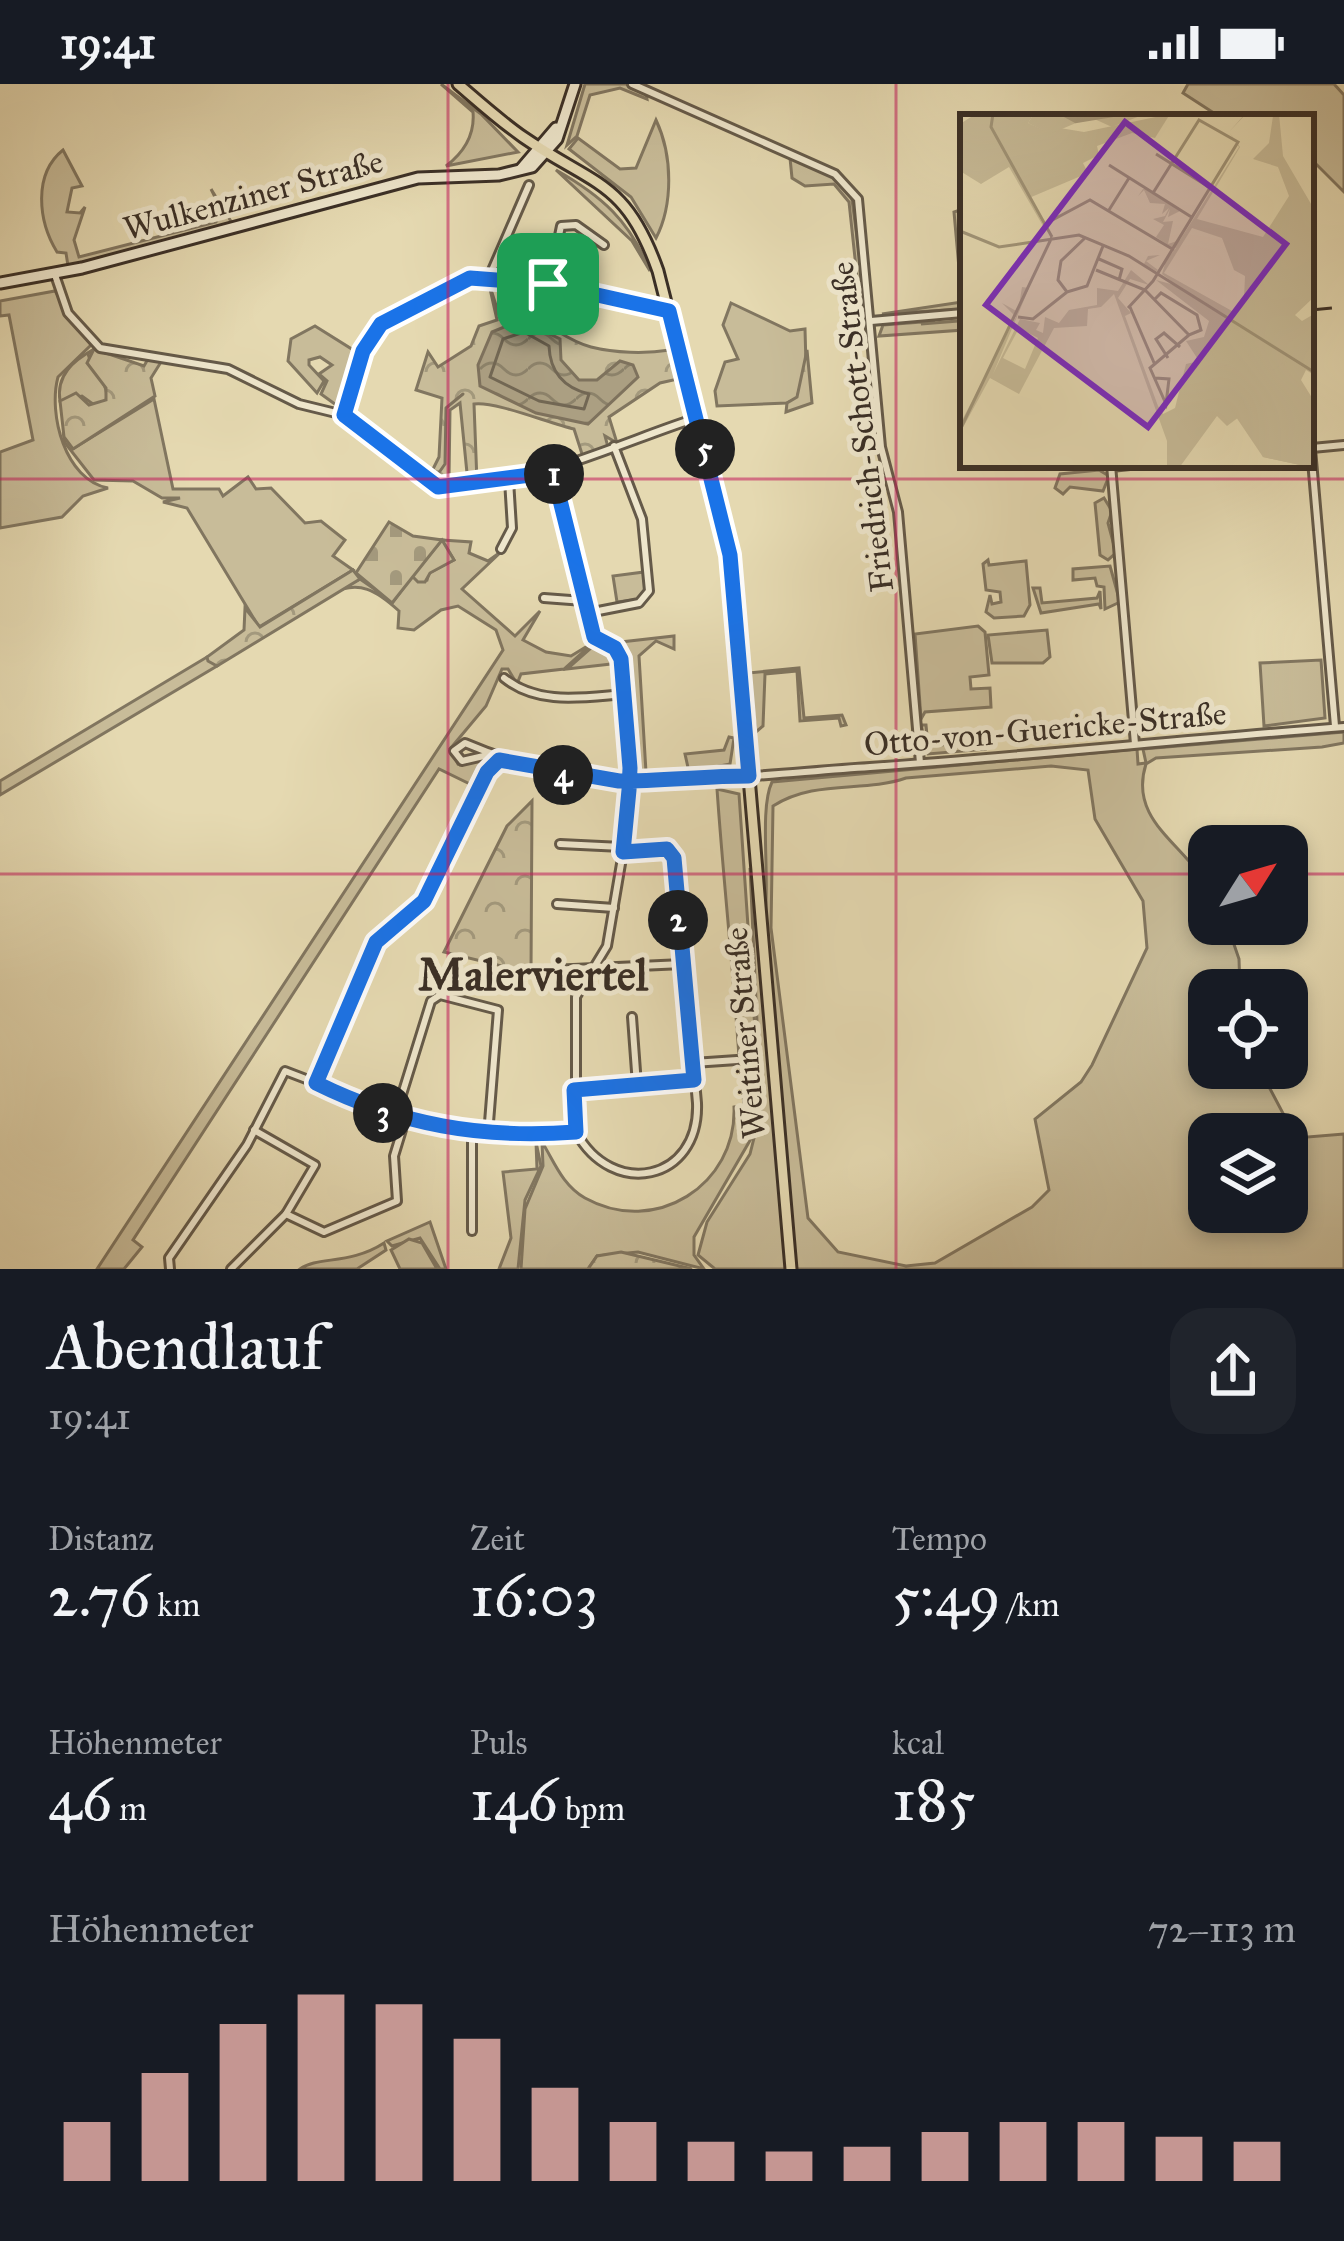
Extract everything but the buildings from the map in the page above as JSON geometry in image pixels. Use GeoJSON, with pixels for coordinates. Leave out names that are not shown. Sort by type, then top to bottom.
{"type":"FeatureCollection","features":[{"type":"Feature","properties":{"kind":"main road","name":"Weitiner Straße"},"geometry":{"type":"LineString","coordinates":[[458,84],[544,149],[612,191],[634,214],[669,311],[730,555],[791,1269]]}},
{"type":"Feature","properties":{"kind":"main road","name":"Wulkenziner Straße"},"geometry":{"type":"LineString","coordinates":[[0,283],[55,274],[418,178],[520,169],[544,149],[575,84]]}},
{"type":"Feature","properties":{"kind":"street","name":"Friedrich-Schott-Straße"},"geometry":{"type":"LineString","coordinates":[[632,84],[846,182],[861,212],[881,452],[898,512],[920,763]]}},
{"type":"Feature","properties":{"kind":"street"},"geometry":{"type":"LineString","coordinates":[[490,276],[529,185]]}},
{"type":"Feature","properties":{"kind":"street"},"geometry":{"type":"LineString","coordinates":[[548,284],[561,226],[576,225],[604,245]]}},
{"type":"Feature","properties":{"kind":"street"},"geometry":{"type":"LineString","coordinates":[[55,274],[68,313],[100,348],[228,369],[299,404],[344,415],[432,485],[553,472],[697,418]]}},
{"type":"Feature","properties":{"kind":"street"},"geometry":{"type":"LineString","coordinates":[[344,415],[374,331],[470,278],[548,284],[669,311]]}},
{"type":"Feature","properties":{"kind":"street"},"geometry":{"type":"LineString","coordinates":[[871,321],[960,313]]}},
{"type":"Feature","properties":{"kind":"street"},"geometry":{"type":"LineString","coordinates":[[1314,448],[1344,445]]}},
{"type":"Feature","properties":{"kind":"street"},"geometry":{"type":"LineString","coordinates":[[587,613],[639,603],[649,591],[642,519],[614,446]]}},
{"type":"Feature","properties":{"kind":"street"},"geometry":{"type":"LineString","coordinates":[[1111,468],[1135,744]]}},
{"type":"Feature","properties":{"kind":"street"},"geometry":{"type":"LineString","coordinates":[[1313,468],[1340,728]]}},
{"type":"Feature","properties":{"kind":"street"},"geometry":{"type":"LineString","coordinates":[[553,472],[594,637],[615,648],[621,659],[629,781],[624,850],[607,946],[575,1003],[576,1132],[596,1159],[619,1172],[644,1174],[666,1167],[684,1152],[695,1129],[673,853],[624,850],[560,844]]}},
{"type":"Feature","properties":{"kind":"street"},"geometry":{"type":"LineString","coordinates":[[501,549],[512,528],[509,480]]}},
{"type":"Feature","properties":{"kind":"street"},"geometry":{"type":"LineString","coordinates":[[544,598],[584,601]]}},
{"type":"Feature","properties":{"kind":"street"},"geometry":{"type":"LineString","coordinates":[[504,678],[520,689],[560,699],[625,694]]}},
{"type":"Feature","properties":{"kind":"street","name":"Otto-von-Guericke-Straße"},"geometry":{"type":"LineString","coordinates":[[488,755],[462,761],[454,751],[465,743],[499,760],[572,776],[629,781],[749,776],[1340,728]]}},
{"type":"Feature","properties":{"kind":"street"},"geometry":{"type":"LineString","coordinates":[[316,1083],[376,942],[424,901],[487,772],[499,760]]}},
{"type":"Feature","properties":{"kind":"street"},"geometry":{"type":"LineString","coordinates":[[557,904],[614,908]]}},
{"type":"Feature","properties":{"kind":"street"},"geometry":{"type":"LineString","coordinates":[[529,971],[682,964]]}},
{"type":"Feature","properties":{"kind":"street"},"geometry":{"type":"LineString","coordinates":[[395,1117],[431,1001],[440,994],[498,1010],[488,1135]]}},
{"type":"Feature","properties":{"kind":"street"},"geometry":{"type":"LineString","coordinates":[[632,1017],[637,1085]]}},
{"type":"Feature","properties":{"kind":"street"},"geometry":{"type":"LineString","coordinates":[[693,1063],[737,1060]]}},
{"type":"Feature","properties":{"kind":"street"},"geometry":{"type":"LineString","coordinates":[[170,1269],[169,1258],[254,1130],[285,1071],[405,1120],[488,1135],[576,1132]]}},
{"type":"Feature","properties":{"kind":"street"},"geometry":{"type":"LineString","coordinates":[[574,1090],[694,1080]]}},
{"type":"Feature","properties":{"kind":"street"},"geometry":{"type":"LineString","coordinates":[[286,1214],[324,1232],[397,1201],[394,1156],[405,1120]]}},
{"type":"Feature","properties":{"kind":"street"},"geometry":{"type":"LineString","coordinates":[[231,1269],[286,1214],[315,1165],[254,1130]]}},
{"type":"Feature","properties":{"kind":"street"},"geometry":{"type":"LineString","coordinates":[[472,1133],[472,1231]]}},
{"type":"Feature","properties":{"kind":"green space"},"geometry":{"type":"Polygon","coordinates":[[[441,84],[481,114],[518,152],[446,166],[467,143],[473,112],[441,84]]]}},
{"type":"Feature","properties":{"kind":"green space"},"geometry":{"type":"Polygon","coordinates":[[[585,84],[626,84],[646,92],[647,99],[620,88],[590,95],[577,136],[567,145],[585,84]]]}},
{"type":"Feature","properties":{"kind":"green space"},"geometry":{"type":"Polygon","coordinates":[[[1188,84],[1334,84],[1344,95],[1344,192],[1314,162],[1314,114],[1215,114],[1183,93],[1188,84]]]}},
{"type":"Feature","properties":{"kind":"green space"},"geometry":{"type":"Polygon","coordinates":[[[656,120],[666,149],[669,180],[666,211],[656,238],[631,197],[569,149],[578,138],[620,169],[636,168],[656,120]]]}},
{"type":"Feature","properties":{"kind":"green space"},"geometry":{"type":"Polygon","coordinates":[[[63,150],[82,186],[72,188],[67,212],[80,213],[85,207],[74,240],[79,257],[216,222],[223,213],[211,189],[232,223],[68,266],[66,253],[57,252],[51,240],[42,198],[47,172],[63,150]]]}},
{"type":"Feature","properties":{"kind":"green space"},"geometry":{"type":"Polygon","coordinates":[[[790,158],[833,177],[851,192],[866,305],[860,305],[849,202],[834,184],[805,186],[792,178],[790,158]]]}},
{"type":"Feature","properties":{"kind":"green space"},"geometry":{"type":"Polygon","coordinates":[[[556,170],[613,211],[633,238],[650,271],[632,241],[556,170]]]}},
{"type":"Feature","properties":{"kind":"green space"},"geometry":{"type":"Polygon","coordinates":[[[960,210],[960,280],[954,212],[960,210]]]}},
{"type":"Feature","properties":{"kind":"green space"},"geometry":{"type":"Polygon","coordinates":[[[488,280],[500,318],[537,320],[578,343],[600,349],[670,350],[678,379],[660,383],[609,417],[617,443],[605,436],[608,447],[583,457],[574,429],[474,404],[477,482],[468,483],[460,403],[450,410],[449,478],[433,483],[428,479],[439,457],[442,398],[416,390],[428,352],[438,367],[471,346],[479,326],[497,320],[488,280]]]}},
{"type":"Feature","properties":{"kind":"green space"},"geometry":{"type":"Polygon","coordinates":[[[55,291],[91,345],[58,377],[58,426],[81,472],[108,488],[83,496],[62,517],[0,528],[0,452],[33,440],[9,315],[0,316],[0,301],[55,291]]]}},
{"type":"Feature","properties":{"kind":"green space"},"geometry":{"type":"Polygon","coordinates":[[[960,302],[960,309],[882,314],[960,302]]]}},
{"type":"Feature","properties":{"kind":"green space"},"geometry":{"type":"Polygon","coordinates":[[[731,303],[790,331],[805,329],[806,365],[797,398],[787,403],[717,406],[715,391],[725,362],[738,359],[723,325],[731,303]]]}},
{"type":"Feature","properties":{"kind":"green space"},"geometry":{"type":"Polygon","coordinates":[[[958,321],[960,330],[879,336],[883,325],[958,321]]]}},
{"type":"Feature","properties":{"kind":"green space"},"geometry":{"type":"Polygon","coordinates":[[[315,326],[358,353],[339,407],[321,394],[327,381],[319,374],[332,365],[320,357],[309,360],[309,365],[324,381],[317,393],[288,361],[291,339],[315,326]]]}},
{"type":"Feature","properties":{"kind":"green space"},"geometry":{"type":"Polygon","coordinates":[[[94,349],[88,354],[106,400],[97,407],[82,396],[60,401],[68,370],[94,349]]]}},
{"type":"Feature","properties":{"kind":"green space"},"geometry":{"type":"Polygon","coordinates":[[[94,349],[144,366],[148,359],[161,362],[151,378],[155,396],[73,449],[64,437],[60,401],[76,393],[89,405],[106,400],[106,388],[87,363],[94,349]]]}},
{"type":"Feature","properties":{"kind":"green space"},"geometry":{"type":"Polygon","coordinates":[[[807,350],[812,403],[786,412],[787,403],[797,397],[807,350]]]}},
{"type":"Feature","properties":{"kind":"green space"},"geometry":{"type":"Polygon","coordinates":[[[154,399],[173,489],[219,489],[223,496],[248,477],[256,489],[271,488],[305,523],[321,521],[345,540],[333,556],[353,570],[259,627],[187,508],[163,502],[180,498],[162,498],[133,481],[94,480],[65,443],[64,437],[74,448],[154,399]]]}},
{"type":"Feature","properties":{"kind":"green space"},"geometry":{"type":"Polygon","coordinates":[[[1099,470],[1109,476],[1103,491],[1070,487],[1063,494],[1055,488],[1060,474],[1099,470]]]}},
{"type":"Feature","properties":{"kind":"green space"},"geometry":{"type":"Polygon","coordinates":[[[1104,498],[1112,511],[1108,523],[1116,553],[1108,560],[1100,555],[1095,503],[1104,498]]]}},
{"type":"Feature","properties":{"kind":"green space"},"geometry":{"type":"Polygon","coordinates":[[[389,522],[413,536],[442,540],[392,603],[356,573],[389,522]]]}},
{"type":"Feature","properties":{"kind":"green space"},"geometry":{"type":"Polygon","coordinates":[[[442,540],[471,542],[469,553],[488,561],[502,551],[462,589],[515,636],[540,611],[523,640],[546,652],[571,656],[594,642],[564,669],[521,674],[517,684],[508,669],[502,669],[486,706],[450,749],[458,764],[484,760],[472,785],[439,769],[133,1240],[142,1247],[124,1269],[97,1269],[503,650],[496,630],[458,606],[441,610],[414,630],[398,628],[399,611],[367,589],[331,594],[360,579],[393,602],[412,576],[427,580],[429,573],[454,560],[442,540]]]}},
{"type":"Feature","properties":{"kind":"green space"},"geometry":{"type":"Polygon","coordinates":[[[442,540],[454,560],[430,573],[425,582],[418,582],[412,576],[442,540]]]}},
{"type":"Feature","properties":{"kind":"green space"},"geometry":{"type":"Polygon","coordinates":[[[988,560],[989,565],[1026,561],[1030,605],[1024,616],[994,618],[986,612],[990,595],[992,604],[1001,602],[1000,592],[986,590],[983,564],[988,560]]]}},
{"type":"Feature","properties":{"kind":"green space"},"geometry":{"type":"Polygon","coordinates":[[[1110,566],[1120,602],[1105,609],[1104,587],[1097,586],[1095,578],[1073,580],[1073,569],[1110,566]]]}},
{"type":"Feature","properties":{"kind":"green space"},"geometry":{"type":"Polygon","coordinates":[[[353,570],[360,579],[217,666],[208,661],[207,657],[244,630],[245,608],[260,627],[353,570]]]}},
{"type":"Feature","properties":{"kind":"green space"},"geometry":{"type":"Polygon","coordinates":[[[644,572],[646,592],[641,599],[617,602],[613,576],[644,572]]]}},
{"type":"Feature","properties":{"kind":"green space"},"geometry":{"type":"Polygon","coordinates":[[[1033,588],[1040,588],[1042,603],[1097,598],[1100,591],[1101,609],[1099,604],[1041,613],[1033,588]]]}},
{"type":"Feature","properties":{"kind":"green space"},"geometry":{"type":"Polygon","coordinates":[[[978,626],[985,632],[989,675],[970,677],[971,689],[990,688],[991,707],[925,712],[921,719],[915,634],[978,626]]]}},
{"type":"Feature","properties":{"kind":"green space"},"geometry":{"type":"Polygon","coordinates":[[[1047,630],[1050,657],[1043,663],[992,663],[988,635],[1047,630]]]}},
{"type":"Feature","properties":{"kind":"green space"},"geometry":{"type":"Polygon","coordinates":[[[674,636],[674,649],[656,641],[639,656],[646,772],[640,772],[630,668],[612,643],[674,636]]]}},
{"type":"Feature","properties":{"kind":"green space"},"geometry":{"type":"Polygon","coordinates":[[[596,644],[612,650],[620,663],[567,669],[592,647],[605,652],[596,644]]]}},
{"type":"Feature","properties":{"kind":"green space"},"geometry":{"type":"Polygon","coordinates":[[[207,657],[217,666],[0,795],[0,781],[207,657]]]}},
{"type":"Feature","properties":{"kind":"green space"},"geometry":{"type":"Polygon","coordinates":[[[1321,660],[1325,718],[1264,726],[1260,663],[1321,660]]]}},
{"type":"Feature","properties":{"kind":"green space"},"geometry":{"type":"Polygon","coordinates":[[[799,668],[804,718],[842,715],[846,725],[841,726],[839,718],[800,721],[797,671],[765,674],[763,726],[756,732],[748,673],[799,668]]]}},
{"type":"Feature","properties":{"kind":"green space"},"geometry":{"type":"Polygon","coordinates":[[[921,725],[926,725],[928,746],[983,741],[986,735],[990,743],[986,749],[928,754],[921,725]]]}},
{"type":"Feature","properties":{"kind":"green space"},"geometry":{"type":"Polygon","coordinates":[[[1344,732],[1344,743],[1322,747],[1156,758],[1146,764],[1142,786],[1154,821],[1188,861],[1188,945],[1234,945],[1239,959],[1239,969],[1188,969],[1188,1089],[1270,1089],[1283,1113],[1188,1113],[1188,1233],[1308,1233],[1308,1137],[1344,1134],[1344,1269],[796,1269],[765,914],[766,809],[772,782],[1137,749],[1138,764],[1146,763],[1143,749],[1344,732]],[[1051,766],[906,778],[806,792],[773,806],[771,928],[808,1218],[838,1252],[906,1266],[935,1263],[1032,1207],[1049,1190],[1035,1119],[1081,1082],[1147,948],[1143,901],[1095,819],[1088,770],[1051,766]]]}},
{"type":"Feature","properties":{"kind":"green space"},"geometry":{"type":"Polygon","coordinates":[[[729,737],[734,738],[730,764],[689,772],[685,754],[724,750],[729,737]]]}},
{"type":"Feature","properties":{"kind":"green space"},"geometry":{"type":"Polygon","coordinates":[[[717,789],[739,794],[756,1044],[739,1057],[734,989],[717,789]]]}},
{"type":"Feature","properties":{"kind":"green space"},"geometry":{"type":"Polygon","coordinates":[[[532,801],[531,973],[444,952],[507,826],[532,801]]]}},
{"type":"Feature","properties":{"kind":"green space"},"geometry":{"type":"Polygon","coordinates":[[[750,868],[787,1269],[715,1269],[698,1255],[707,1222],[750,1154],[761,1110],[750,868]]]}},
{"type":"Feature","properties":{"kind":"green space"},"geometry":{"type":"Polygon","coordinates":[[[749,1063],[756,1069],[752,1137],[694,1237],[694,1255],[704,1269],[638,1252],[597,1256],[588,1269],[521,1269],[525,1209],[543,1166],[542,1142],[564,1180],[585,1198],[638,1211],[664,1207],[707,1180],[722,1160],[734,1107],[744,1105],[740,1065],[749,1063]]]}},
{"type":"Feature","properties":{"kind":"green space"},"geometry":{"type":"Polygon","coordinates":[[[536,1142],[541,1166],[525,1200],[518,1269],[499,1269],[511,1238],[503,1172],[537,1169],[536,1142]]]}},
{"type":"Feature","properties":{"kind":"green space"},"geometry":{"type":"Polygon","coordinates":[[[430,1222],[446,1269],[440,1269],[420,1238],[392,1246],[387,1241],[430,1222]]]}},
{"type":"Feature","properties":{"kind":"green space"},"geometry":{"type":"Polygon","coordinates":[[[409,1239],[422,1243],[437,1269],[400,1269],[391,1250],[409,1239]]]}},
{"type":"Feature","properties":{"kind":"green space"},"geometry":{"type":"Polygon","coordinates":[[[384,1243],[386,1250],[357,1269],[300,1269],[359,1255],[384,1243]]]}},
{"type":"Feature","properties":{"kind":"green space"},"geometry":{"type":"Polygon","coordinates":[[[621,1252],[692,1269],[588,1269],[597,1256],[621,1252]]]}},
{"type":"Feature","properties":{"kind":"water"},"geometry":{"type":"Polygon","coordinates":[[[521,320],[560,339],[561,360],[579,380],[597,380],[620,361],[633,365],[638,377],[588,424],[536,413],[480,386],[478,365],[492,332],[521,320]]]}},
{"type":"Feature","properties":{"kind":"waterway"},"geometry":{"type":"LineString","coordinates":[[438,474],[445,464],[446,408],[463,394]]}},
{"type":"Feature","properties":{"kind":"railway"},"geometry":{"type":"LineString","coordinates":[[1314,310],[1344,307]]}},
{"type":"Feature","properties":{"kind":"district","name":"Malerviertel"},"geometry":{"type":"Point","coordinates":[533,974]}},
{"type":"Feature","properties":{"kind":"route"},"geometry":{"type":"LineString","coordinates":[[548,284],[470,278],[381,324],[368,338],[344,415],[415,474],[438,487],[553,472],[594,637],[615,648],[621,659],[630,768],[629,781],[629,790],[623,852],[667,849],[673,853],[694,1080],[574,1090],[576,1132],[488,1135],[395,1117],[316,1083],[376,942],[416,913],[424,901],[492,765],[499,760],[542,772],[619,781],[629,781],[640,781],[700,780],[749,776],[730,555],[669,311],[633,307],[548,284]]}}]}
